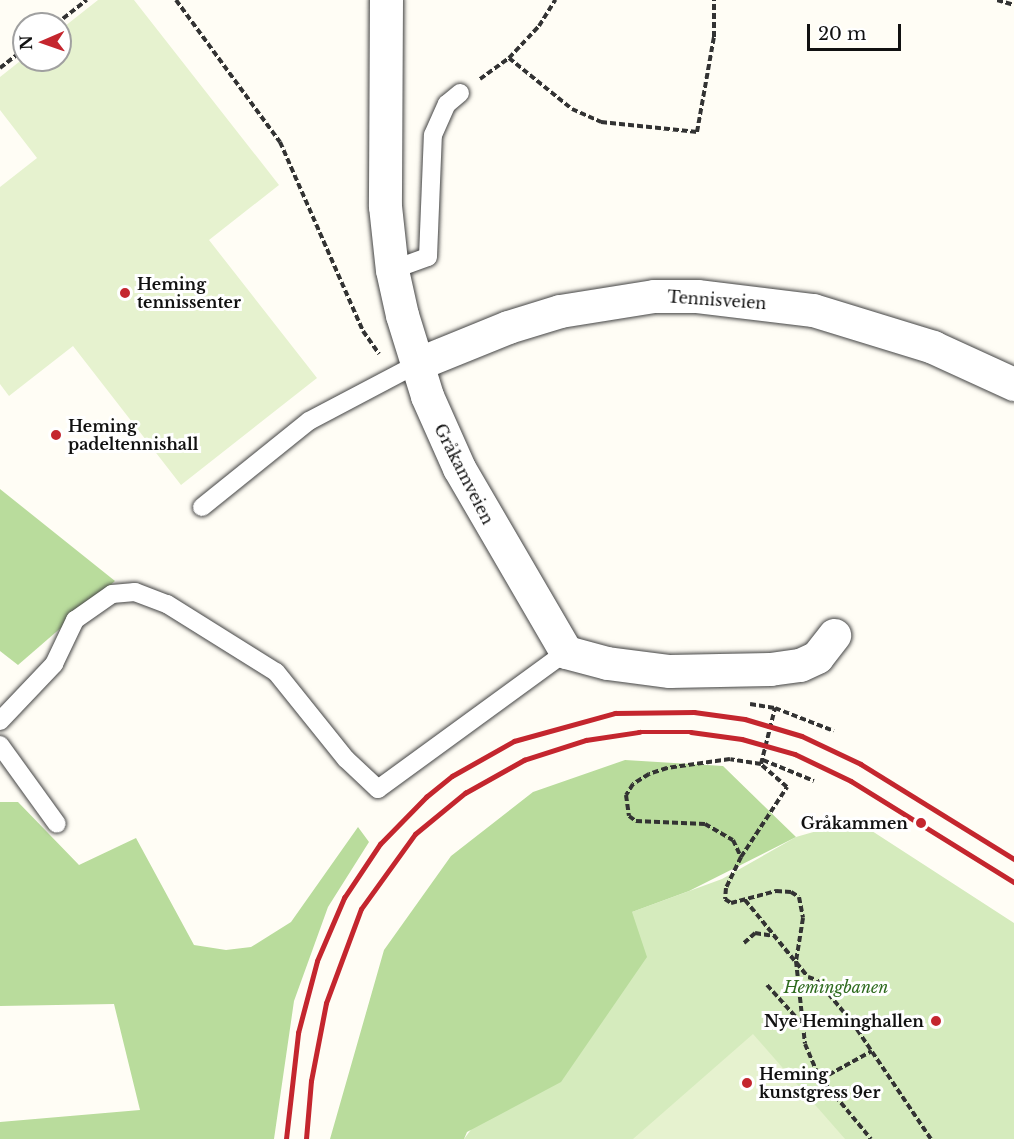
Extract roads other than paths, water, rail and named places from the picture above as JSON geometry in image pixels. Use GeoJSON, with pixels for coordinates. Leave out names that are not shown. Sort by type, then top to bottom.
{"type":"FeatureCollection","features":[{"type":"Feature","properties":{"kind":"street","name":"Gråkamveien"},"geometry":{"type":"LineString","coordinates":[[386,0],[383,128],[392,270],[409,369],[459,468],[566,652]]}},
{"type":"Feature","properties":{"kind":"street","name":"Tennisveien"},"geometry":{"type":"LineString","coordinates":[[409,369],[508,327],[560,311],[654,296],[697,296],[813,310],[933,347],[1014,384]]}},
{"type":"Feature","properties":{"kind":"street"},"geometry":{"type":"LineString","coordinates":[[566,652],[607,663],[669,671],[770,669],[800,665],[817,657],[834,635]]}},
{"type":"Feature","properties":{"kind":"lane"},"geometry":{"type":"LineString","coordinates":[[392,270],[428,257],[433,135],[447,104],[460,93]]}},
{"type":"Feature","properties":{"kind":"lane"},"geometry":{"type":"LineString","coordinates":[[202,507],[309,421],[409,369]]}},
{"type":"Feature","properties":{"kind":"lane"},"geometry":{"type":"LineString","coordinates":[[0,721],[54,664],[75,620],[112,594],[135,592],[167,604],[276,672],[346,759],[378,789],[566,652]]}},
{"type":"Feature","properties":{"kind":"lane"},"geometry":{"type":"LineString","coordinates":[[0,746],[57,824]]}},
{"type":"Feature","properties":{"kind":"railway"},"geometry":{"type":"LineString","coordinates":[[286,1139],[298,1033],[317,961],[344,898],[380,844],[426,797],[452,776],[514,741],[615,713],[694,712],[745,719],[802,736],[861,764],[1014,859]]}},
{"type":"Feature","properties":{"kind":"railway"},"geometry":{"type":"LineString","coordinates":[[306,1139],[311,1081],[326,1003],[361,909],[415,834],[465,793],[524,760],[586,740],[639,732],[691,732],[742,739],[795,754],[851,781],[1014,882]]}},
{"type":"Feature","properties":{"kind":"place","name":"Heming tennissenter"},"geometry":{"type":"Point","coordinates":[125,293]}},
{"type":"Feature","properties":{"kind":"place","name":"Heming padeltennishall"},"geometry":{"type":"Point","coordinates":[56,435]}},
{"type":"Feature","properties":{"kind":"place","name":"Gråkammen"},"geometry":{"type":"Point","coordinates":[921,823]}},
{"type":"Feature","properties":{"kind":"place","name":"Nye Heminghallen"},"geometry":{"type":"Point","coordinates":[936,1021]}},
{"type":"Feature","properties":{"kind":"place","name":"Heming kunstgress 9er"},"geometry":{"type":"Point","coordinates":[747,1083]}},
{"type":"Feature","properties":{"kind":"park label","name":"Hemingbanen"},"geometry":{"type":"Point","coordinates":[836,987]}}]}
